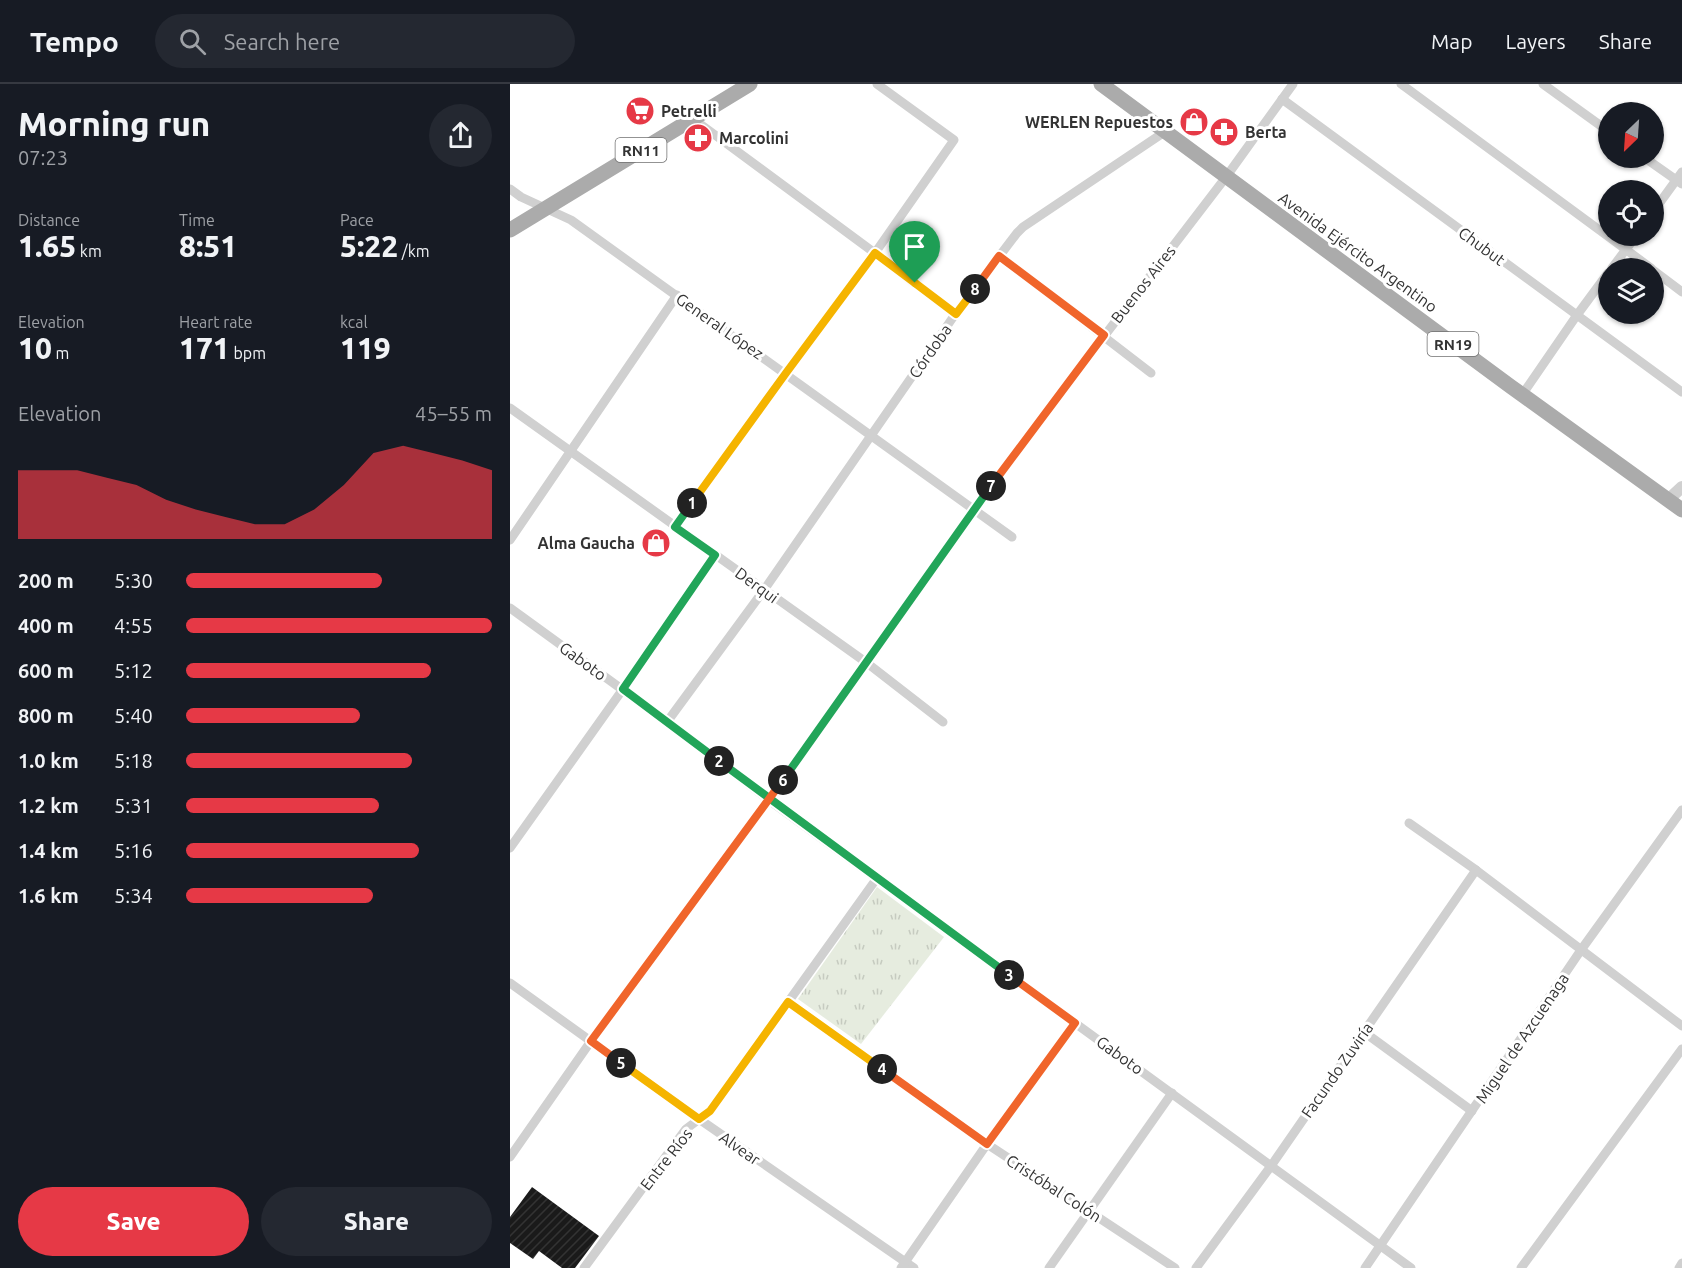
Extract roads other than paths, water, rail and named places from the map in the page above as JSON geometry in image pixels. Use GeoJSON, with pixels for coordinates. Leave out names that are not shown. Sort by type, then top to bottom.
{"type":"FeatureCollection","features":[{"type":"Feature","properties":{"kind":"main road","name":"RN11"},"geometry":{"type":"LineString","coordinates":[[510,230],[692,118],[733,88],[750,84]]}},
{"type":"Feature","properties":{"kind":"main road","name":"Avenida Ejército Argentino"},"geometry":{"type":"LineString","coordinates":[[1101,84],[1522,395],[1682,510]]}},
{"type":"Feature","properties":{"kind":"street"},"geometry":{"type":"LineString","coordinates":[[675,527],[875,253],[954,140],[877,84]]}},
{"type":"Feature","properties":{"kind":"street","name":"Buenos Aires"},"geometry":{"type":"LineString","coordinates":[[510,1157],[591,1041],[769,800],[1030,433],[1226,177],[1293,84]]}},
{"type":"Feature","properties":{"kind":"street"},"geometry":{"type":"LineString","coordinates":[[1401,84],[1637,258]]}},
{"type":"Feature","properties":{"kind":"street"},"geometry":{"type":"LineString","coordinates":[[1543,84],[1598,124]]}},
{"type":"Feature","properties":{"kind":"street","name":"Chubut"},"geometry":{"type":"LineString","coordinates":[[1282,99],[1682,392]]}},
{"type":"Feature","properties":{"kind":"street"},"geometry":{"type":"LineString","coordinates":[[692,118],[956,314]]}},
{"type":"Feature","properties":{"kind":"street","name":"Córdoba"},"geometry":{"type":"LineString","coordinates":[[668,722],[764,590],[956,314],[1023,227],[1166,131]]}},
{"type":"Feature","properties":{"kind":"street"},"geometry":{"type":"LineString","coordinates":[[1662,168],[1680,179],[1664,199]]}},
{"type":"Feature","properties":{"kind":"street","name":"General López"},"geometry":{"type":"LineString","coordinates":[[510,189],[521,197],[571,220],[1012,537]]}},
{"type":"Feature","properties":{"kind":"street"},"geometry":{"type":"LineString","coordinates":[[1620,258],[1629,246]]}},
{"type":"Feature","properties":{"kind":"street"},"geometry":{"type":"LineString","coordinates":[[999,256],[1151,373]]}},
{"type":"Feature","properties":{"kind":"street"},"geometry":{"type":"LineString","coordinates":[[1664,278],[1682,292]]}},
{"type":"Feature","properties":{"kind":"street"},"geometry":{"type":"LineString","coordinates":[[1522,395],[1598,287]]}},
{"type":"Feature","properties":{"kind":"street"},"geometry":{"type":"LineString","coordinates":[[510,540],[677,295]]}},
{"type":"Feature","properties":{"kind":"street","name":"Derqui"},"geometry":{"type":"LineString","coordinates":[[510,408],[867,663],[943,722]]}},
{"type":"Feature","properties":{"kind":"street"},"geometry":{"type":"LineString","coordinates":[[1668,500],[1682,487]]}},
{"type":"Feature","properties":{"kind":"street"},"geometry":{"type":"LineString","coordinates":[[510,848],[715,555]]}},
{"type":"Feature","properties":{"kind":"street","name":"Gaboto"},"geometry":{"type":"LineString","coordinates":[[510,608],[668,722],[769,800],[1411,1268]]}},
{"type":"Feature","properties":{"kind":"street","name":"Miguel de Azcuenaga"},"geometry":{"type":"LineString","coordinates":[[1365,1268],[1581,950],[1682,810]]}},
{"type":"Feature","properties":{"kind":"street"},"geometry":{"type":"LineString","coordinates":[[1409,823],[1476,870],[1682,1026]]}},
{"type":"Feature","properties":{"kind":"street","name":"Facundo Zuviría"},"geometry":{"type":"LineString","coordinates":[[1196,1268],[1271,1166],[1476,870]]}},
{"type":"Feature","properties":{"kind":"street","name":"Entre Ríos"},"geometry":{"type":"LineString","coordinates":[[584,1268],[686,1129],[710,1111],[877,878]]}},
{"type":"Feature","properties":{"kind":"street","name":"Alvear"},"geometry":{"type":"LineString","coordinates":[[510,983],[907,1266]]}},
{"type":"Feature","properties":{"kind":"street","name":"Cristóbal Colón"},"geometry":{"type":"LineString","coordinates":[[788,1002],[987,1144],[1175,1268]]}},
{"type":"Feature","properties":{"kind":"street"},"geometry":{"type":"LineString","coordinates":[[907,1266],[987,1144],[1075,1023]]}},
{"type":"Feature","properties":{"kind":"street"},"geometry":{"type":"LineString","coordinates":[[1364,1032],[1472,1111]]}},
{"type":"Feature","properties":{"kind":"street"},"geometry":{"type":"LineString","coordinates":[[1521,1268],[1682,1049]]}},
{"type":"Feature","properties":{"kind":"street"},"geometry":{"type":"LineString","coordinates":[[1049,1268],[1172,1093]]}},
{"type":"Feature","properties":{"kind":"street"},"geometry":{"type":"LineString","coordinates":[[1678,1268],[1682,1263]]}},
{"type":"Feature","properties":{"kind":"place","name":"Petrelli"},"geometry":{"type":"Point","coordinates":[640,111]}},
{"type":"Feature","properties":{"kind":"place","name":"WERLEN Repuestos"},"geometry":{"type":"Point","coordinates":[1194,122]}},
{"type":"Feature","properties":{"kind":"place","name":"Berta"},"geometry":{"type":"Point","coordinates":[1224,132]}},
{"type":"Feature","properties":{"kind":"place","name":"Marcolini"},"geometry":{"type":"Point","coordinates":[698,138]}},
{"type":"Feature","properties":{"kind":"place","name":"Alma Gaucha"},"geometry":{"type":"Point","coordinates":[656,543]}}]}
